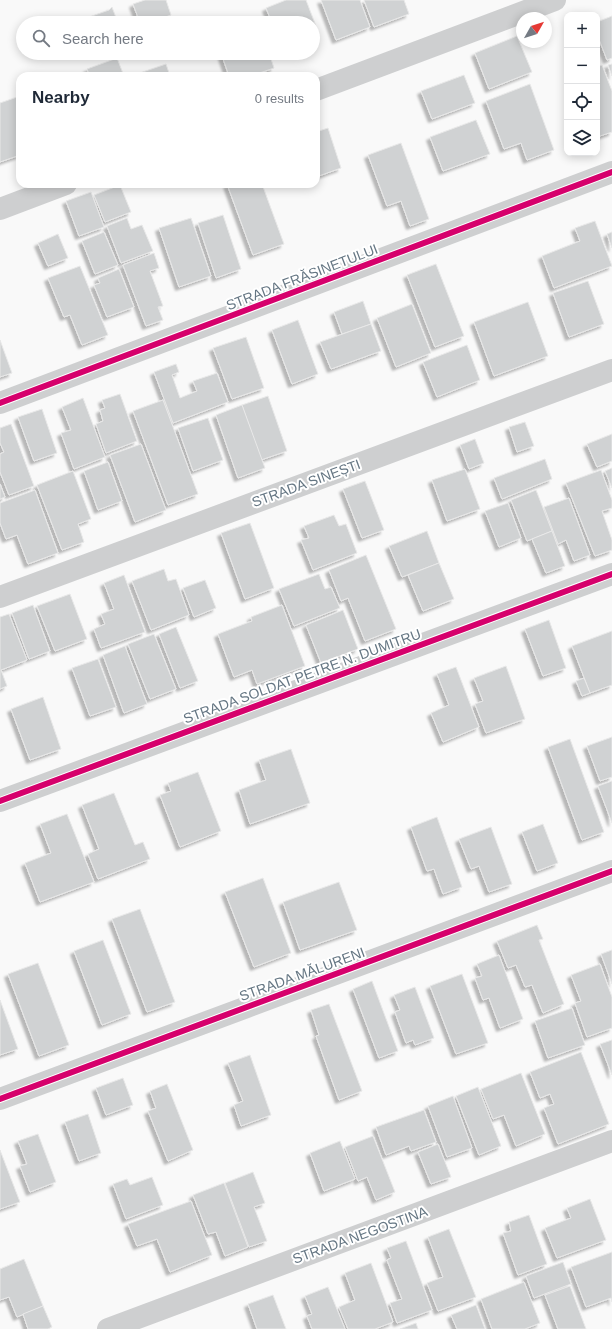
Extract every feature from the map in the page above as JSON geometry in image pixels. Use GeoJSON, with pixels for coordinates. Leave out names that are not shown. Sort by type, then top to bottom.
{"type":"FeatureCollection","features":[{"type":"Feature","properties":{"kind":"street"},"geometry":{"type":"LineString","coordinates":[[320,88],[555,0]]}},
{"type":"Feature","properties":{"kind":"street","name":"STRADA FRĂSINETULUI"},"geometry":{"type":"LineString","coordinates":[[0,404],[612,172]]}},
{"type":"Feature","properties":{"kind":"street"},"geometry":{"type":"LineString","coordinates":[[0,209],[55,188]]}},
{"type":"Feature","properties":{"kind":"street","name":"STRADA SINEȘTI"},"geometry":{"type":"LineString","coordinates":[[0,597],[612,370]]}},
{"type":"Feature","properties":{"kind":"street","name":"STRADA SOLDAT PETRE N. DUMITRU"},"geometry":{"type":"LineString","coordinates":[[0,801],[612,574]]}},
{"type":"Feature","properties":{"kind":"street","name":"STRADA MĂLURENI"},"geometry":{"type":"LineString","coordinates":[[0,1099],[612,871]]}},
{"type":"Feature","properties":{"kind":"street","name":"STRADA NEGOSTINA"},"geometry":{"type":"LineString","coordinates":[[108,1329],[612,1141]]}},
{"type":"Feature","properties":{"kind":"building"},"geometry":{"type":"Polygon","coordinates":[[[145,0],[166,0],[171,15],[137,16],[133,4],[145,0]]]}},
{"type":"Feature","properties":{"kind":"building"},"geometry":{"type":"Polygon","coordinates":[[[286,0],[306,0],[312,16],[269,16],[266,8],[286,0]]]}},
{"type":"Feature","properties":{"kind":"building"},"geometry":{"type":"Polygon","coordinates":[[[321,0],[360,0],[370,27],[336,40],[321,0]]]}},
{"type":"Feature","properties":{"kind":"building"},"geometry":{"type":"Polygon","coordinates":[[[364,0],[404,0],[409,14],[374,27],[364,0]]]}},
{"type":"Feature","properties":{"kind":"building"},"geometry":{"type":"Polygon","coordinates":[[[112,7],[115,16],[92,16],[109,10],[112,7]]]}},
{"type":"Feature","properties":{"kind":"building"},"geometry":{"type":"Polygon","coordinates":[[[612,16],[612,58],[607,60],[600,42],[600,21],[612,16]]]}},
{"type":"Feature","properties":{"kind":"building"},"geometry":{"type":"Polygon","coordinates":[[[516,36],[516,48],[522,48],[532,72],[489,89],[475,53],[516,36]]]}},
{"type":"Feature","properties":{"kind":"building"},"geometry":{"type":"Polygon","coordinates":[[[112,60],[118,60],[122,72],[88,72],[87,69],[112,60]]]}},
{"type":"Feature","properties":{"kind":"building"},"geometry":{"type":"Polygon","coordinates":[[[223,60],[271,60],[274,68],[262,72],[228,72],[223,60]]]}},
{"type":"Feature","properties":{"kind":"building"},"geometry":{"type":"Polygon","coordinates":[[[166,64],[169,72],[143,72],[166,64]]]}},
{"type":"Feature","properties":{"kind":"building"},"geometry":{"type":"Polygon","coordinates":[[[612,64],[612,76],[608,65],[612,64]]]}},
{"type":"Feature","properties":{"kind":"building"},"geometry":{"type":"Polygon","coordinates":[[[602,65],[612,91],[612,132],[600,136],[600,84],[600,66],[602,65]]]}},
{"type":"Feature","properties":{"kind":"building"},"geometry":{"type":"Polygon","coordinates":[[[464,75],[475,103],[432,119],[421,91],[464,75]]]}},
{"type":"Feature","properties":{"kind":"building"},"geometry":{"type":"Polygon","coordinates":[[[530,84],[554,150],[527,160],[521,143],[504,149],[486,101],[530,84]]]}},
{"type":"Feature","properties":{"kind":"building"},"geometry":{"type":"Polygon","coordinates":[[[16,97],[16,156],[0,162],[0,103],[16,97]]]}},
{"type":"Feature","properties":{"kind":"building"},"geometry":{"type":"Polygon","coordinates":[[[476,120],[490,154],[443,171],[430,137],[476,120]]]}},
{"type":"Feature","properties":{"kind":"building"},"geometry":{"type":"Polygon","coordinates":[[[328,128],[341,168],[320,176],[320,131],[328,128]]]}},
{"type":"Feature","properties":{"kind":"building"},"geometry":{"type":"Polygon","coordinates":[[[401,143],[429,219],[410,226],[401,201],[387,206],[368,155],[401,143]]]}},
{"type":"Feature","properties":{"kind":"building"},"geometry":{"type":"Polygon","coordinates":[[[112,188],[121,188],[131,212],[105,222],[94,195],[112,188]]]}},
{"type":"Feature","properties":{"kind":"building"},"geometry":{"type":"Polygon","coordinates":[[[228,188],[263,188],[284,244],[253,255],[228,188]]]}},
{"type":"Feature","properties":{"kind":"building"},"geometry":{"type":"Polygon","coordinates":[[[91,192],[104,227],[79,236],[66,201],[91,192]]]}},
{"type":"Feature","properties":{"kind":"building"},"geometry":{"type":"Polygon","coordinates":[[[223,215],[241,269],[216,278],[198,223],[223,215]]]}},
{"type":"Feature","properties":{"kind":"building"},"geometry":{"type":"Polygon","coordinates":[[[127,218],[131,229],[142,225],[153,251],[121,263],[107,226],[127,218]]]}},
{"type":"Feature","properties":{"kind":"building"},"geometry":{"type":"Polygon","coordinates":[[[191,218],[211,276],[179,287],[159,228],[191,218]]]}},
{"type":"Feature","properties":{"kind":"building"},"geometry":{"type":"Polygon","coordinates":[[[595,221],[612,266],[554,288],[542,256],[580,241],[575,228],[595,221]]]}},
{"type":"Feature","properties":{"kind":"building"},"geometry":{"type":"Polygon","coordinates":[[[104,232],[118,265],[95,274],[82,241],[104,232]]]}},
{"type":"Feature","properties":{"kind":"building"},"geometry":{"type":"Polygon","coordinates":[[[612,232],[612,248],[607,234],[612,232]]]}},
{"type":"Feature","properties":{"kind":"building"},"geometry":{"type":"Polygon","coordinates":[[[58,234],[68,258],[48,266],[38,243],[58,234]]]}},
{"type":"Feature","properties":{"kind":"building"},"geometry":{"type":"Polygon","coordinates":[[[154,253],[159,268],[150,271],[163,306],[158,307],[163,320],[146,326],[123,265],[154,253]]]}},
{"type":"Feature","properties":{"kind":"building"},"geometry":{"type":"Polygon","coordinates":[[[436,264],[464,336],[435,347],[407,275],[436,264]]]}},
{"type":"Feature","properties":{"kind":"building"},"geometry":{"type":"Polygon","coordinates":[[[80,266],[108,335],[82,345],[70,315],[64,317],[48,278],[80,266]]]}},
{"type":"Feature","properties":{"kind":"building"},"geometry":{"type":"Polygon","coordinates":[[[119,269],[134,307],[107,317],[94,285],[100,283],[98,278],[119,269]]]}},
{"type":"Feature","properties":{"kind":"building"},"geometry":{"type":"Polygon","coordinates":[[[588,281],[604,324],[569,337],[553,293],[588,281]]]}},
{"type":"Feature","properties":{"kind":"building"},"geometry":{"type":"Polygon","coordinates":[[[363,301],[371,324],[342,334],[334,312],[363,301]]]}},
{"type":"Feature","properties":{"kind":"building"},"geometry":{"type":"Polygon","coordinates":[[[528,302],[548,356],[494,376],[474,322],[528,302]]]}},
{"type":"Feature","properties":{"kind":"building"},"geometry":{"type":"Polygon","coordinates":[[[412,304],[431,353],[396,367],[377,318],[412,304]]]}},
{"type":"Feature","properties":{"kind":"building"},"geometry":{"type":"Polygon","coordinates":[[[298,320],[318,374],[292,384],[272,330],[298,320]]]}},
{"type":"Feature","properties":{"kind":"building"},"geometry":{"type":"Polygon","coordinates":[[[371,324],[381,351],[331,369],[320,342],[371,324]]]}},
{"type":"Feature","properties":{"kind":"building"},"geometry":{"type":"Polygon","coordinates":[[[246,337],[264,388],[232,399],[213,348],[246,337]]]}},
{"type":"Feature","properties":{"kind":"building"},"geometry":{"type":"Polygon","coordinates":[[[0,340],[12,373],[0,377],[0,340]]]}},
{"type":"Feature","properties":{"kind":"building"},"geometry":{"type":"Polygon","coordinates":[[[467,345],[480,380],[437,397],[423,362],[467,345]]]}},
{"type":"Feature","properties":{"kind":"building"},"geometry":{"type":"Polygon","coordinates":[[[176,364],[179,372],[172,375],[180,398],[197,391],[193,381],[217,373],[228,402],[173,423],[154,372],[176,364]]]}},
{"type":"Feature","properties":{"kind":"building"},"geometry":{"type":"Polygon","coordinates":[[[120,394],[137,441],[106,453],[96,424],[103,421],[100,410],[105,408],[102,400],[120,394]]]}},
{"type":"Feature","properties":{"kind":"building"},"geometry":{"type":"Polygon","coordinates":[[[268,396],[287,451],[261,460],[242,405],[268,396]]]}},
{"type":"Feature","properties":{"kind":"building"},"geometry":{"type":"Polygon","coordinates":[[[83,398],[105,457],[74,469],[61,433],[71,430],[62,407],[83,398]]]}},
{"type":"Feature","properties":{"kind":"building"},"geometry":{"type":"Polygon","coordinates":[[[163,400],[198,494],[168,505],[133,411],[163,400]]]}},
{"type":"Feature","properties":{"kind":"building"},"geometry":{"type":"Polygon","coordinates":[[[242,405],[265,468],[238,478],[216,415],[242,405]]]}},
{"type":"Feature","properties":{"kind":"building"},"geometry":{"type":"Polygon","coordinates":[[[42,409],[57,453],[34,461],[18,417],[42,409]]]}},
{"type":"Feature","properties":{"kind":"building"},"geometry":{"type":"Polygon","coordinates":[[[208,418],[223,460],[193,471],[178,428],[208,418]]]}},
{"type":"Feature","properties":{"kind":"building"},"geometry":{"type":"Polygon","coordinates":[[[525,422],[534,446],[517,452],[509,427],[525,422]]]}},
{"type":"Feature","properties":{"kind":"building"},"geometry":{"type":"Polygon","coordinates":[[[11,424],[34,486],[9,495],[0,472],[0,454],[4,452],[0,443],[0,428],[11,424]]]}},
{"type":"Feature","properties":{"kind":"building"},"geometry":{"type":"Polygon","coordinates":[[[612,434],[612,461],[597,467],[587,444],[612,434]]]}},
{"type":"Feature","properties":{"kind":"building"},"geometry":{"type":"Polygon","coordinates":[[[475,439],[484,463],[469,469],[460,445],[475,439]]]}},
{"type":"Feature","properties":{"kind":"building"},"geometry":{"type":"Polygon","coordinates":[[[141,444],[166,510],[135,522],[110,455],[141,444]]]}},
{"type":"Feature","properties":{"kind":"building"},"geometry":{"type":"Polygon","coordinates":[[[545,459],[552,479],[502,499],[494,478],[545,459]]]}},
{"type":"Feature","properties":{"kind":"building"},"geometry":{"type":"Polygon","coordinates":[[[108,462],[122,501],[98,510],[84,471],[108,462]]]}},
{"type":"Feature","properties":{"kind":"building"},"geometry":{"type":"Polygon","coordinates":[[[612,468],[612,488],[605,471],[612,468]]]}},
{"type":"Feature","properties":{"kind":"building"},"geometry":{"type":"Polygon","coordinates":[[[465,469],[480,509],[447,521],[432,480],[465,469]]]}},
{"type":"Feature","properties":{"kind":"building"},"geometry":{"type":"Polygon","coordinates":[[[601,470],[612,500],[612,508],[602,511],[612,540],[612,550],[595,556],[566,483],[601,470]]]}},
{"type":"Feature","properties":{"kind":"building"},"geometry":{"type":"Polygon","coordinates":[[[73,471],[91,519],[78,524],[84,542],[62,550],[37,485],[73,471]]]}},
{"type":"Feature","properties":{"kind":"building"},"geometry":{"type":"Polygon","coordinates":[[[365,481],[384,530],[362,538],[343,489],[365,481]]]}},
{"type":"Feature","properties":{"kind":"building"},"geometry":{"type":"Polygon","coordinates":[[[0,484],[5,497],[0,499],[0,484]]]}},
{"type":"Feature","properties":{"kind":"building"},"geometry":{"type":"Polygon","coordinates":[[[35,490],[58,553],[28,564],[17,535],[6,539],[0,523],[0,503],[35,490]]]}},
{"type":"Feature","properties":{"kind":"building"},"geometry":{"type":"Polygon","coordinates":[[[536,490],[552,531],[527,541],[511,500],[536,490]]]}},
{"type":"Feature","properties":{"kind":"building"},"geometry":{"type":"Polygon","coordinates":[[[569,498],[590,555],[574,561],[566,540],[558,544],[544,507],[569,498]]]}},
{"type":"Feature","properties":{"kind":"building"},"geometry":{"type":"Polygon","coordinates":[[[508,503],[521,538],[499,547],[485,511],[508,503]]]}},
{"type":"Feature","properties":{"kind":"building"},"geometry":{"type":"Polygon","coordinates":[[[334,515],[339,526],[346,524],[357,553],[313,570],[301,540],[309,538],[304,526],[334,515]]]}},
{"type":"Feature","properties":{"kind":"building"},"geometry":{"type":"Polygon","coordinates":[[[250,523],[274,588],[245,599],[221,533],[250,523]]]}},
{"type":"Feature","properties":{"kind":"building"},"geometry":{"type":"Polygon","coordinates":[[[427,531],[439,563],[402,577],[389,546],[427,531]]]}},
{"type":"Feature","properties":{"kind":"building"},"geometry":{"type":"Polygon","coordinates":[[[552,531],[565,566],[546,573],[532,539],[552,531]]]}},
{"type":"Feature","properties":{"kind":"building"},"geometry":{"type":"Polygon","coordinates":[[[366,555],[396,629],[365,641],[348,598],[341,601],[329,570],[366,555]]]}},
{"type":"Feature","properties":{"kind":"building"},"geometry":{"type":"Polygon","coordinates":[[[439,563],[454,599],[423,611],[408,575],[439,563]]]}},
{"type":"Feature","properties":{"kind":"building"},"geometry":{"type":"Polygon","coordinates":[[[164,569],[168,581],[176,579],[189,615],[151,630],[132,581],[164,569]]]}},
{"type":"Feature","properties":{"kind":"building"},"geometry":{"type":"Polygon","coordinates":[[[319,574],[325,589],[331,587],[340,608],[294,626],[279,589],[319,574]]]}},
{"type":"Feature","properties":{"kind":"building"},"geometry":{"type":"Polygon","coordinates":[[[124,575],[145,632],[101,648],[94,629],[105,624],[101,614],[114,609],[104,583],[124,575]]]}},
{"type":"Feature","properties":{"kind":"building"},"geometry":{"type":"Polygon","coordinates":[[[205,580],[216,608],[194,617],[183,588],[205,580]]]}},
{"type":"Feature","properties":{"kind":"building"},"geometry":{"type":"Polygon","coordinates":[[[70,594],[87,639],[55,651],[37,606],[70,594]]]}},
{"type":"Feature","properties":{"kind":"building"},"geometry":{"type":"Polygon","coordinates":[[[33,605],[50,651],[29,659],[12,613],[33,605]]]}},
{"type":"Feature","properties":{"kind":"building"},"geometry":{"type":"Polygon","coordinates":[[[282,605],[305,666],[257,684],[252,670],[234,677],[218,634],[252,621],[251,617],[282,605]]]}},
{"type":"Feature","properties":{"kind":"building"},"geometry":{"type":"Polygon","coordinates":[[[343,610],[358,649],[321,663],[306,625],[343,610]]]}},
{"type":"Feature","properties":{"kind":"building"},"geometry":{"type":"Polygon","coordinates":[[[9,614],[27,660],[1,670],[7,686],[0,689],[0,617],[9,614]]]}},
{"type":"Feature","properties":{"kind":"building"},"geometry":{"type":"Polygon","coordinates":[[[549,620],[566,668],[543,676],[525,629],[549,620]]]}},
{"type":"Feature","properties":{"kind":"building"},"geometry":{"type":"Polygon","coordinates":[[[176,627],[198,681],[180,688],[159,634],[176,627]]]}},
{"type":"Feature","properties":{"kind":"building"},"geometry":{"type":"Polygon","coordinates":[[[612,631],[612,685],[590,693],[572,646],[612,631]]]}},
{"type":"Feature","properties":{"kind":"building"},"geometry":{"type":"Polygon","coordinates":[[[154,634],[176,689],[150,699],[128,644],[154,634]]]}},
{"type":"Feature","properties":{"kind":"building"},"geometry":{"type":"Polygon","coordinates":[[[125,646],[147,704],[124,713],[103,655],[125,646]]]}},
{"type":"Feature","properties":{"kind":"building"},"geometry":{"type":"Polygon","coordinates":[[[98,659],[116,707],[90,716],[72,668],[98,659]]]}},
{"type":"Feature","properties":{"kind":"building"},"geometry":{"type":"Polygon","coordinates":[[[506,666],[525,719],[486,733],[475,704],[483,701],[474,678],[506,666]]]}},
{"type":"Feature","properties":{"kind":"building"},"geometry":{"type":"Polygon","coordinates":[[[456,667],[479,727],[443,742],[431,713],[449,705],[437,674],[456,667]]]}},
{"type":"Feature","properties":{"kind":"building"},"geometry":{"type":"Polygon","coordinates":[[[584,678],[590,693],[582,696],[576,681],[584,678]]]}},
{"type":"Feature","properties":{"kind":"building"},"geometry":{"type":"Polygon","coordinates":[[[43,697],[61,749],[30,760],[11,709],[43,697]]]}},
{"type":"Feature","properties":{"kind":"building"},"geometry":{"type":"Polygon","coordinates":[[[612,737],[612,777],[600,781],[587,746],[612,737]]]}},
{"type":"Feature","properties":{"kind":"building"},"geometry":{"type":"Polygon","coordinates":[[[570,739],[604,832],[582,840],[548,747],[570,739]]]}},
{"type":"Feature","properties":{"kind":"building"},"geometry":{"type":"Polygon","coordinates":[[[291,749],[310,803],[250,824],[239,790],[266,780],[259,760],[291,749]]]}},
{"type":"Feature","properties":{"kind":"building"},"geometry":{"type":"Polygon","coordinates":[[[198,772],[221,831],[180,847],[160,795],[171,791],[168,783],[198,772]]]}},
{"type":"Feature","properties":{"kind":"building"},"geometry":{"type":"Polygon","coordinates":[[[612,781],[612,823],[598,786],[612,781]]]}},
{"type":"Feature","properties":{"kind":"building"},"geometry":{"type":"Polygon","coordinates":[[[114,793],[135,845],[143,842],[150,859],[98,879],[88,854],[99,849],[82,805],[114,793]]]}},
{"type":"Feature","properties":{"kind":"building"},"geometry":{"type":"Polygon","coordinates":[[[67,814],[94,882],[40,902],[25,863],[51,853],[40,824],[67,814]]]}},
{"type":"Feature","properties":{"kind":"building"},"geometry":{"type":"Polygon","coordinates":[[[437,817],[462,887],[443,894],[434,869],[427,871],[411,827],[437,817]]]}},
{"type":"Feature","properties":{"kind":"building"},"geometry":{"type":"Polygon","coordinates":[[[543,824],[558,863],[537,871],[522,832],[543,824]]]}},
{"type":"Feature","properties":{"kind":"building"},"geometry":{"type":"Polygon","coordinates":[[[491,827],[512,884],[489,892],[479,866],[471,869],[459,839],[491,827]]]}},
{"type":"Feature","properties":{"kind":"building"},"geometry":{"type":"Polygon","coordinates":[[[263,878],[291,953],[254,967],[225,892],[263,878]]]}},
{"type":"Feature","properties":{"kind":"building"},"geometry":{"type":"Polygon","coordinates":[[[339,882],[357,930],[300,950],[283,902],[339,882]]]}},
{"type":"Feature","properties":{"kind":"building"},"geometry":{"type":"Polygon","coordinates":[[[140,909],[175,1002],[147,1012],[112,919],[140,909]]]}},
{"type":"Feature","properties":{"kind":"building"},"geometry":{"type":"Polygon","coordinates":[[[537,925],[543,939],[539,940],[564,1004],[543,1013],[532,985],[525,987],[516,965],[508,968],[497,941],[537,925]]]}},
{"type":"Feature","properties":{"kind":"building"},"geometry":{"type":"Polygon","coordinates":[[[103,940],[131,1014],[102,1025],[74,951],[103,940]]]}},
{"type":"Feature","properties":{"kind":"building"},"geometry":{"type":"Polygon","coordinates":[[[612,950],[612,984],[601,954],[612,950]]]}},
{"type":"Feature","properties":{"kind":"building"},"geometry":{"type":"Polygon","coordinates":[[[499,955],[523,1019],[500,1028],[489,998],[483,1000],[475,978],[482,976],[477,964],[499,955]]]}},
{"type":"Feature","properties":{"kind":"building"},"geometry":{"type":"Polygon","coordinates":[[[38,963],[69,1045],[39,1056],[8,974],[38,963]]]}},
{"type":"Feature","properties":{"kind":"building"},"geometry":{"type":"Polygon","coordinates":[[[600,964],[612,997],[612,1028],[587,1037],[575,1003],[581,1001],[571,975],[600,964]]]}},
{"type":"Feature","properties":{"kind":"building"},"geometry":{"type":"Polygon","coordinates":[[[462,974],[488,1043],[456,1054],[430,986],[462,974]]]}},
{"type":"Feature","properties":{"kind":"building"},"geometry":{"type":"Polygon","coordinates":[[[372,981],[398,1051],[379,1058],[353,989],[372,981]]]}},
{"type":"Feature","properties":{"kind":"building"},"geometry":{"type":"Polygon","coordinates":[[[415,987],[434,1038],[415,1045],[413,1040],[406,1043],[395,1012],[400,1010],[394,995],[415,987]]]}},
{"type":"Feature","properties":{"kind":"building"},"geometry":{"type":"Polygon","coordinates":[[[0,1000],[18,1049],[0,1055],[0,1000]]]}},
{"type":"Feature","properties":{"kind":"building"},"geometry":{"type":"Polygon","coordinates":[[[329,1004],[362,1091],[339,1100],[316,1036],[319,1035],[311,1010],[329,1004]]]}},
{"type":"Feature","properties":{"kind":"building"},"geometry":{"type":"Polygon","coordinates":[[[572,1008],[585,1045],[548,1058],[535,1021],[572,1008]]]}},
{"type":"Feature","properties":{"kind":"building"},"geometry":{"type":"Polygon","coordinates":[[[612,1040],[612,1075],[600,1044],[612,1040]]]}},
{"type":"Feature","properties":{"kind":"building"},"geometry":{"type":"Polygon","coordinates":[[[581,1052],[609,1124],[558,1144],[544,1108],[554,1104],[550,1094],[540,1098],[530,1072],[581,1052]]]}},
{"type":"Feature","properties":{"kind":"building"},"geometry":{"type":"Polygon","coordinates":[[[250,1055],[271,1115],[241,1126],[234,1105],[243,1101],[228,1063],[250,1055]]]}},
{"type":"Feature","properties":{"kind":"building"},"geometry":{"type":"Polygon","coordinates":[[[521,1073],[545,1134],[516,1146],[504,1115],[493,1119],[481,1089],[521,1073]]]}},
{"type":"Feature","properties":{"kind":"building"},"geometry":{"type":"Polygon","coordinates":[[[123,1078],[133,1105],[106,1115],[96,1088],[123,1078]]]}},
{"type":"Feature","properties":{"kind":"building"},"geometry":{"type":"Polygon","coordinates":[[[167,1084],[193,1150],[168,1161],[148,1111],[156,1108],[150,1091],[167,1084]]]}},
{"type":"Feature","properties":{"kind":"building"},"geometry":{"type":"Polygon","coordinates":[[[478,1087],[501,1146],[479,1155],[456,1096],[478,1087]]]}},
{"type":"Feature","properties":{"kind":"building"},"geometry":{"type":"Polygon","coordinates":[[[453,1096],[472,1148],[447,1157],[428,1106],[453,1096]]]}},
{"type":"Feature","properties":{"kind":"building"},"geometry":{"type":"Polygon","coordinates":[[[424,1110],[436,1142],[411,1151],[409,1146],[386,1155],[376,1127],[424,1110]]]}},
{"type":"Feature","properties":{"kind":"building"},"geometry":{"type":"Polygon","coordinates":[[[88,1114],[101,1153],[79,1161],[65,1122],[88,1114]]]}},
{"type":"Feature","properties":{"kind":"building"},"geometry":{"type":"Polygon","coordinates":[[[38,1134],[56,1182],[30,1192],[20,1166],[27,1164],[18,1141],[38,1134]]]}},
{"type":"Feature","properties":{"kind":"building"},"geometry":{"type":"Polygon","coordinates":[[[373,1136],[395,1192],[376,1200],[367,1177],[358,1181],[345,1147],[373,1136]]]}},
{"type":"Feature","properties":{"kind":"building"},"geometry":{"type":"Polygon","coordinates":[[[340,1141],[355,1179],[324,1191],[310,1153],[340,1141]]]}},
{"type":"Feature","properties":{"kind":"building"},"geometry":{"type":"Polygon","coordinates":[[[438,1144],[451,1177],[431,1184],[418,1152],[438,1144]]]}},
{"type":"Feature","properties":{"kind":"building"},"geometry":{"type":"Polygon","coordinates":[[[0,1150],[20,1202],[0,1209],[0,1150]]]}},
{"type":"Feature","properties":{"kind":"building"},"geometry":{"type":"Polygon","coordinates":[[[253,1172],[265,1203],[254,1207],[267,1241],[249,1247],[225,1183],[253,1172]]]}},
{"type":"Feature","properties":{"kind":"building"},"geometry":{"type":"Polygon","coordinates":[[[152,1177],[163,1205],[126,1219],[113,1184],[127,1179],[130,1185],[152,1177]]]}},
{"type":"Feature","properties":{"kind":"building"},"geometry":{"type":"Polygon","coordinates":[[[224,1183],[248,1247],[225,1256],[216,1232],[208,1234],[193,1195],[224,1183]]]}},
{"type":"Feature","properties":{"kind":"building"},"geometry":{"type":"Polygon","coordinates":[[[590,1199],[606,1240],[557,1258],[545,1228],[571,1218],[567,1208],[590,1199]]]}},
{"type":"Feature","properties":{"kind":"building"},"geometry":{"type":"Polygon","coordinates":[[[191,1201],[212,1255],[170,1272],[157,1239],[137,1246],[128,1224],[191,1201]]]}},
{"type":"Feature","properties":{"kind":"building"},"geometry":{"type":"Polygon","coordinates":[[[529,1215],[547,1264],[518,1275],[503,1233],[511,1231],[509,1222],[529,1215]]]}},
{"type":"Feature","properties":{"kind":"building"},"geometry":{"type":"Polygon","coordinates":[[[449,1229],[476,1297],[438,1311],[427,1283],[443,1277],[428,1237],[449,1229]]]}},
{"type":"Feature","properties":{"kind":"building"},"geometry":{"type":"Polygon","coordinates":[[[406,1241],[432,1310],[397,1323],[390,1303],[402,1299],[387,1260],[391,1258],[387,1248],[406,1241]]]}},
{"type":"Feature","properties":{"kind":"building"},"geometry":{"type":"Polygon","coordinates":[[[612,1252],[612,1302],[611,1298],[586,1307],[571,1267],[612,1252]]]}},
{"type":"Feature","properties":{"kind":"building"},"geometry":{"type":"Polygon","coordinates":[[[24,1259],[43,1306],[17,1317],[9,1297],[0,1300],[0,1269],[24,1259]]]}},
{"type":"Feature","properties":{"kind":"building"},"geometry":{"type":"Polygon","coordinates":[[[563,1262],[571,1284],[534,1298],[526,1276],[563,1262]]]}},
{"type":"Feature","properties":{"kind":"building"},"geometry":{"type":"Polygon","coordinates":[[[371,1263],[393,1322],[375,1329],[348,1329],[339,1307],[355,1300],[345,1273],[371,1263]]]}},
{"type":"Feature","properties":{"kind":"building"},"geometry":{"type":"Polygon","coordinates":[[[524,1282],[540,1323],[525,1329],[492,1329],[481,1299],[524,1282]]]}},
{"type":"Feature","properties":{"kind":"building"},"geometry":{"type":"Polygon","coordinates":[[[570,1286],[586,1329],[558,1329],[545,1295],[570,1286]]]}},
{"type":"Feature","properties":{"kind":"building"},"geometry":{"type":"Polygon","coordinates":[[[328,1287],[345,1329],[312,1329],[307,1316],[312,1314],[305,1296],[328,1287]]]}},
{"type":"Feature","properties":{"kind":"building"},"geometry":{"type":"Polygon","coordinates":[[[273,1295],[286,1329],[257,1329],[248,1304],[273,1295]]]}},
{"type":"Feature","properties":{"kind":"building"},"geometry":{"type":"Polygon","coordinates":[[[476,1305],[485,1329],[457,1329],[451,1315],[476,1305]]]}},
{"type":"Feature","properties":{"kind":"building"},"geometry":{"type":"Polygon","coordinates":[[[43,1306],[52,1327],[48,1329],[28,1329],[23,1314],[43,1306]]]}},
{"type":"Feature","properties":{"kind":"building"},"geometry":{"type":"Polygon","coordinates":[[[416,1323],[418,1329],[400,1329],[416,1323]]]}},
{"type":"Feature","properties":{"kind":"cycle path"},"geometry":{"type":"LineString","coordinates":[[0,403],[612,172]]}},
{"type":"Feature","properties":{"kind":"cycle path"},"geometry":{"type":"LineString","coordinates":[[0,801],[612,574]]}},
{"type":"Feature","properties":{"kind":"cycle path"},"geometry":{"type":"LineString","coordinates":[[0,1099],[612,871]]}}]}
